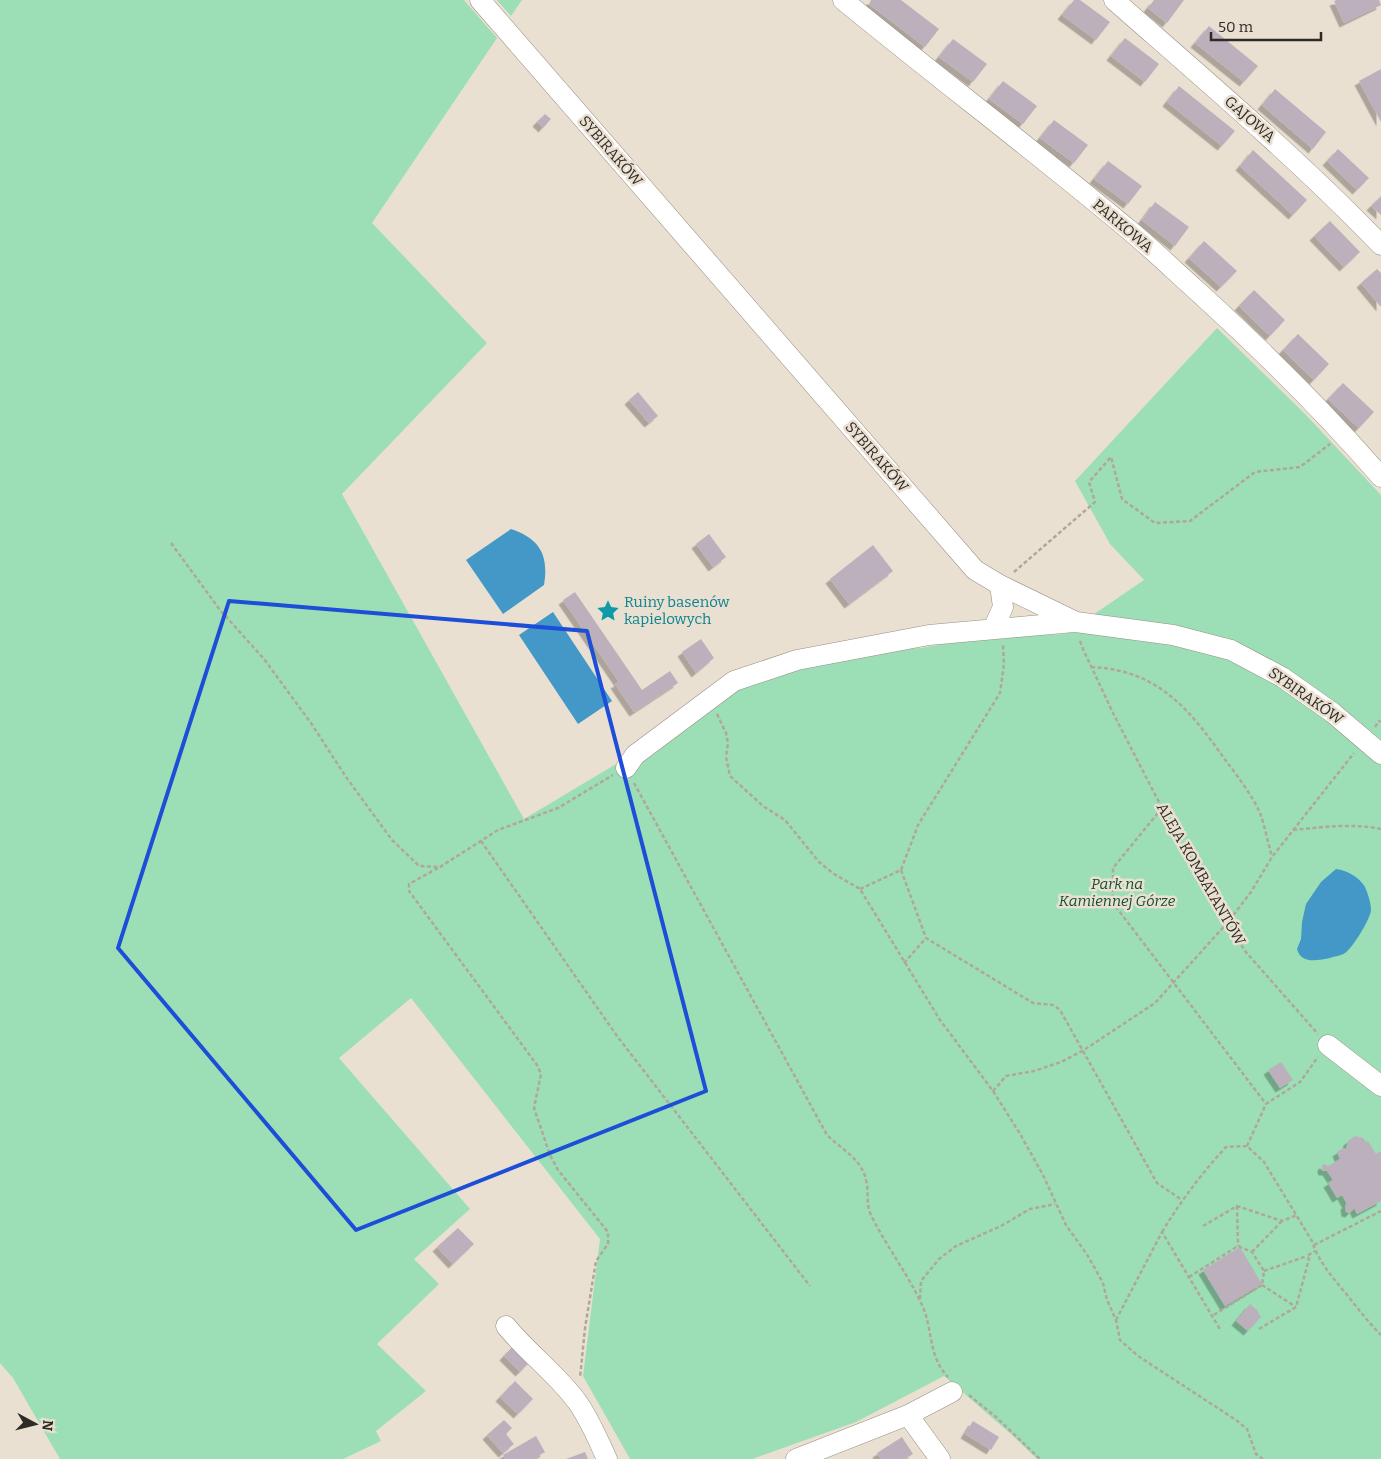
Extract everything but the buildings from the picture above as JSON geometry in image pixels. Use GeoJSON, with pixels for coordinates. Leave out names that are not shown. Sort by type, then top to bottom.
{"type":"FeatureCollection","features":[{"type":"Feature","properties":{"kind":"street","name":"SYBIRAKÓW"},"geometry":{"type":"LineString","coordinates":[[480,0],[975,570],[1000,585],[1076,622],[1173,635],[1231,650],[1282,677],[1333,713],[1381,754]]}},
{"type":"Feature","properties":{"kind":"street","name":"PARKOWA"},"geometry":{"type":"LineString","coordinates":[[843,0],[1136,235],[1240,330],[1344,434],[1381,478]]}},
{"type":"Feature","properties":{"kind":"street","name":"GAJOWA"},"geometry":{"type":"LineString","coordinates":[[1114,0],[1281,146],[1344,206],[1381,245]]}},
{"type":"Feature","properties":{"kind":"street"},"geometry":{"type":"LineString","coordinates":[[998,629],[1002,607],[1000,585]]}},
{"type":"Feature","properties":{"kind":"street"},"geometry":{"type":"LineString","coordinates":[[626,768],[635,755],[734,682],[798,660],[929,635],[1076,622]]}},
{"type":"Feature","properties":{"kind":"street"},"geometry":{"type":"LineString","coordinates":[[1328,1045],[1381,1086]]}},
{"type":"Feature","properties":{"kind":"street"},"geometry":{"type":"LineString","coordinates":[[506,1326],[577,1401],[587,1416],[607,1459]]}},
{"type":"Feature","properties":{"kind":"street"},"geometry":{"type":"LineString","coordinates":[[796,1459],[908,1415],[957,1391]]}},
{"type":"Feature","properties":{"kind":"street"},"geometry":{"type":"LineString","coordinates":[[908,1415],[940,1459]]}},
{"type":"Feature","properties":{"kind":"path"},"geometry":{"type":"LineString","coordinates":[[1000,585],[1095,502],[1089,482],[1111,457],[1122,499],[1155,523],[1190,521],[1254,472],[1300,466],[1344,434]]}},
{"type":"Feature","properties":{"kind":"path"},"geometry":{"type":"LineString","coordinates":[[171,543],[220,610],[264,659],[392,840],[419,866],[440,867]]}},
{"type":"Feature","properties":{"kind":"path","name":"ALEJA KOMBATANTÓW"},"geometry":{"type":"LineString","coordinates":[[1076,622],[1082,649],[1113,713],[1162,808],[1245,951],[1328,1045]]}},
{"type":"Feature","properties":{"kind":"path"},"geometry":{"type":"LineString","coordinates":[[998,629],[1004,664],[1000,693],[918,825],[901,870],[926,938],[1033,1003],[1053,1004],[1060,1010],[1157,1182],[1182,1200]]}},
{"type":"Feature","properties":{"kind":"path"},"geometry":{"type":"LineString","coordinates":[[1091,666],[1106,667],[1136,675],[1162,688],[1184,707],[1225,759],[1259,812],[1272,857]]}},
{"type":"Feature","properties":{"kind":"path"},"geometry":{"type":"LineString","coordinates":[[708,701],[723,724],[726,733],[728,744],[726,757],[730,776],[763,806],[785,820],[819,862],[834,874],[860,889],[940,1020],[993,1091],[1043,1175],[1066,1225],[1088,1256],[1103,1283],[1116,1320],[1120,1340],[1138,1356],[1236,1420],[1247,1430],[1256,1454],[1263,1459]]}},
{"type":"Feature","properties":{"kind":"path"},"geometry":{"type":"LineString","coordinates":[[993,1091],[1006,1076],[1034,1072],[1061,1062],[1084,1050],[1154,1003],[1228,922],[1272,857],[1365,740]]}},
{"type":"Feature","properties":{"kind":"path"},"geometry":{"type":"LineString","coordinates":[[577,1401],[585,1328],[596,1261],[608,1244],[608,1232],[558,1170],[550,1155],[534,1108],[541,1074],[536,1065],[410,890],[409,884],[440,867],[498,830],[558,808],[626,768],[828,1135],[850,1153],[858,1163],[866,1180],[867,1205],[873,1220],[907,1274],[920,1300],[932,1350],[944,1373],[957,1391],[996,1418],[1040,1459]]}},
{"type":"Feature","properties":{"kind":"path"},"geometry":{"type":"LineString","coordinates":[[1162,808],[1113,868],[1113,903],[1266,1104]]}},
{"type":"Feature","properties":{"kind":"path"},"geometry":{"type":"LineString","coordinates":[[1293,830],[1364,825],[1381,829]]}},
{"type":"Feature","properties":{"kind":"path"},"geometry":{"type":"LineString","coordinates":[[481,841],[617,1036],[810,1286]]}},
{"type":"Feature","properties":{"kind":"path"},"geometry":{"type":"LineString","coordinates":[[860,889],[901,870]]}},
{"type":"Feature","properties":{"kind":"path"},"geometry":{"type":"LineString","coordinates":[[904,963],[926,938]]}},
{"type":"Feature","properties":{"kind":"path"},"geometry":{"type":"LineString","coordinates":[[1247,1146],[1266,1104],[1300,1082],[1328,1045]]}},
{"type":"Feature","properties":{"kind":"path"},"geometry":{"type":"LineString","coordinates":[[1116,1320],[1162,1232],[1182,1200],[1226,1147],[1247,1146],[1264,1162],[1297,1215],[1314,1245],[1315,1251],[1332,1278],[1366,1321],[1381,1335]]}},
{"type":"Feature","properties":{"kind":"path"},"geometry":{"type":"LineString","coordinates":[[920,1300],[921,1281],[939,1258],[956,1246],[1001,1226],[1030,1209],[1056,1204]]}},
{"type":"Feature","properties":{"kind":"path"},"geometry":{"type":"LineString","coordinates":[[1203,1226],[1237,1206],[1282,1221]]}},
{"type":"Feature","properties":{"kind":"path"},"geometry":{"type":"LineString","coordinates":[[1237,1206],[1238,1246]]}},
{"type":"Feature","properties":{"kind":"path"},"geometry":{"type":"LineString","coordinates":[[1314,1245],[1381,1211]]}},
{"type":"Feature","properties":{"kind":"path"},"geometry":{"type":"LineString","coordinates":[[1252,1252],[1282,1221],[1297,1215]]}},
{"type":"Feature","properties":{"kind":"path"},"geometry":{"type":"LineString","coordinates":[[1162,1232],[1221,1331]]}},
{"type":"Feature","properties":{"kind":"path"},"geometry":{"type":"LineString","coordinates":[[1190,1277],[1238,1246]]}},
{"type":"Feature","properties":{"kind":"path"},"geometry":{"type":"LineString","coordinates":[[1238,1246],[1252,1252],[1264,1271],[1262,1285]]}},
{"type":"Feature","properties":{"kind":"path"},"geometry":{"type":"LineString","coordinates":[[1264,1271],[1307,1256],[1315,1251]]}},
{"type":"Feature","properties":{"kind":"path"},"geometry":{"type":"LineString","coordinates":[[1259,1329],[1296,1307],[1309,1259],[1307,1256]]}},
{"type":"Feature","properties":{"kind":"path"},"geometry":{"type":"LineString","coordinates":[[1212,1316],[1262,1285]]}},
{"type":"Feature","properties":{"kind":"path"},"geometry":{"type":"LineString","coordinates":[[1262,1285],[1296,1307]]}},
{"type":"Feature","properties":{"kind":"highlighted area"},"geometry":{"type":"Polygon","coordinates":[[[229,601],[587,631],[706,1091],[356,1230],[118,948],[229,601]]]}},
{"type":"Feature","properties":{"kind":"green space","name":"Park na Kamiennej Górze"},"geometry":{"type":"Polygon","coordinates":[[[0,0],[464,0],[497,38],[372,223],[487,343],[342,494],[524,819],[683,724],[744,684],[769,676],[899,649],[921,648],[970,639],[1065,634],[1144,580],[1110,544],[1075,481],[1217,328],[1305,414],[1381,495],[1381,1459],[1037,1459],[944,1376],[856,1422],[752,1459],[630,1459],[583,1376],[600,1239],[411,998],[339,1058],[470,1209],[414,1259],[439,1284],[377,1344],[426,1391],[376,1431],[381,1441],[343,1459],[60,1459],[13,1378],[0,1363],[0,0]]]}},
{"type":"Feature","properties":{"kind":"green space"},"geometry":{"type":"Polygon","coordinates":[[[497,0],[522,0],[511,16],[497,0]]]}},
{"type":"Feature","properties":{"kind":"water"},"geometry":{"type":"Polygon","coordinates":[[[511,529],[536,543],[545,565],[544,585],[503,614],[466,560],[511,529]]]}},
{"type":"Feature","properties":{"kind":"water"},"geometry":{"type":"Polygon","coordinates":[[[553,612],[612,701],[578,724],[519,635],[553,612]]]}},
{"type":"Feature","properties":{"kind":"water"},"geometry":{"type":"Polygon","coordinates":[[[1336,869],[1349,873],[1363,884],[1370,901],[1370,914],[1365,926],[1345,953],[1321,960],[1306,959],[1299,954],[1297,949],[1301,939],[1306,904],[1321,882],[1336,869]]]}},
{"type":"Feature","properties":{"kind":"place","name":"Ruiny basenów kapielowych"},"geometry":{"type":"Point","coordinates":[608,611]}}]}
